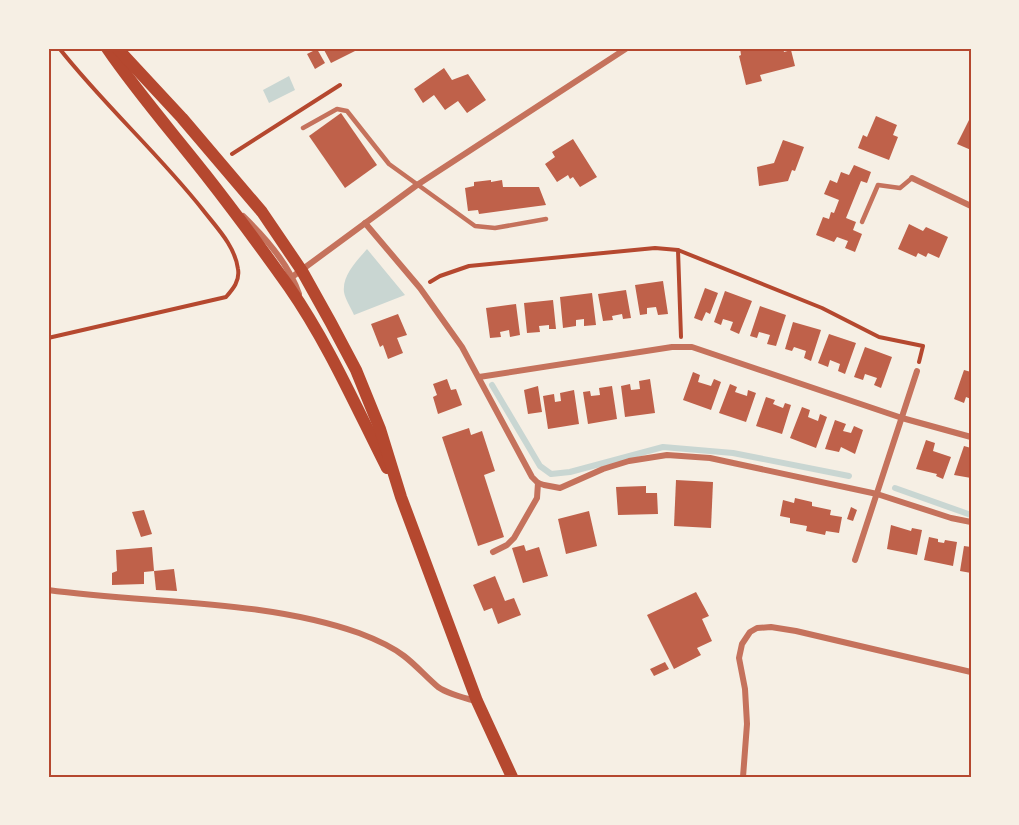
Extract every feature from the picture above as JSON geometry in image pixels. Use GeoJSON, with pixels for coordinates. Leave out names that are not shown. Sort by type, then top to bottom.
{"type":"FeatureCollection","features":[{"type":"Feature","properties":{"kind":"main road"},"geometry":{"type":"LineString","coordinates":[[107,48],[130,82],[223,197],[295,279],[356,370],[380,429],[401,496],[477,701],[512,777]]}},
{"type":"Feature","properties":{"kind":"main road"},"geometry":{"type":"LineString","coordinates":[[117,48],[183,118],[262,212],[295,279],[307,315],[345,384],[401,496]]}},
{"type":"Feature","properties":{"kind":"street"},"geometry":{"type":"LineString","coordinates":[[295,279],[417,185],[627,48]]}},
{"type":"Feature","properties":{"kind":"street"},"geometry":{"type":"LineString","coordinates":[[912,178],[971,206]]}},
{"type":"Feature","properties":{"kind":"street"},"geometry":{"type":"LineString","coordinates":[[365,223],[420,288],[462,347],[532,477],[538,483],[560,488],[603,469],[629,461],[667,455],[683,456],[723,460],[878,494],[951,518],[971,522]]}},
{"type":"Feature","properties":{"kind":"street"},"geometry":{"type":"LineString","coordinates":[[479,377],[681,346],[701,349],[902,418],[971,437]]}},
{"type":"Feature","properties":{"kind":"street"},"geometry":{"type":"LineString","coordinates":[[855,560],[917,371]]}},
{"type":"Feature","properties":{"kind":"street"},"geometry":{"type":"LineString","coordinates":[[493,552],[512,542],[535,503],[538,483]]}},
{"type":"Feature","properties":{"kind":"street"},"geometry":{"type":"LineString","coordinates":[[48,590],[95,596],[228,606],[325,623],[360,633],[387,645],[412,662],[440,688],[477,701]]}},
{"type":"Feature","properties":{"kind":"street"},"geometry":{"type":"LineString","coordinates":[[743,777],[747,710],[739,658],[745,638],[757,628],[771,627],[796,632],[971,672]]}},
{"type":"Feature","properties":{"kind":"lane"},"geometry":{"type":"LineString","coordinates":[[303,128],[337,109],[343,109],[389,164],[475,226],[495,228],[546,219]]}},
{"type":"Feature","properties":{"kind":"lane"},"geometry":{"type":"LineString","coordinates":[[862,222],[878,185],[900,188],[912,178]]}},
{"type":"Feature","properties":{"kind":"path"},"geometry":{"type":"LineString","coordinates":[[48,338],[226,297],[238,278],[238,268],[231,245],[183,184],[59,48]]}},
{"type":"Feature","properties":{"kind":"path"},"geometry":{"type":"LineString","coordinates":[[219,163],[340,85]]}},
{"type":"Feature","properties":{"kind":"path"},"geometry":{"type":"LineString","coordinates":[[420,288],[440,276],[469,266],[655,248],[678,250],[822,308],[879,338],[923,346],[917,371]]}},
{"type":"Feature","properties":{"kind":"path"},"geometry":{"type":"LineString","coordinates":[[678,250],[681,346]]}},
{"type":"Feature","properties":{"kind":"shaded area"},"geometry":{"type":"Polygon","coordinates":[[[289,76],[295,90],[269,103],[263,90],[289,76]]]}},
{"type":"Feature","properties":{"kind":"shaded area"},"geometry":{"type":"Polygon","coordinates":[[[367,249],[405,295],[354,315],[344,292],[345,280],[367,249]]]}},
{"type":"Feature","properties":{"kind":"building"},"geometry":{"type":"Polygon","coordinates":[[[323,48],[361,48],[331,63],[323,48]]]}},
{"type":"Feature","properties":{"kind":"building"},"geometry":{"type":"Polygon","coordinates":[[[740,48],[783,48],[784,52],[791,50],[795,66],[760,75],[762,81],[746,85],[739,56],[741,55],[740,48]]]}},
{"type":"Feature","properties":{"kind":"building"},"geometry":{"type":"Polygon","coordinates":[[[317,49],[325,63],[315,69],[307,54],[317,49]]]}},
{"type":"Feature","properties":{"kind":"building"},"geometry":{"type":"Polygon","coordinates":[[[444,68],[452,80],[468,74],[486,100],[467,113],[458,101],[445,110],[434,95],[423,103],[414,89],[444,68]]]}},
{"type":"Feature","properties":{"kind":"building"},"geometry":{"type":"Polygon","coordinates":[[[341,113],[377,165],[345,188],[309,136],[341,113]]]}},
{"type":"Feature","properties":{"kind":"building"},"geometry":{"type":"Polygon","coordinates":[[[876,116],[897,125],[893,135],[898,137],[889,160],[858,148],[863,135],[867,137],[876,116]]]}},
{"type":"Feature","properties":{"kind":"building"},"geometry":{"type":"Polygon","coordinates":[[[971,116],[971,150],[957,144],[971,116]]]}},
{"type":"Feature","properties":{"kind":"building"},"geometry":{"type":"Polygon","coordinates":[[[573,139],[597,177],[580,187],[573,177],[570,179],[568,175],[557,182],[545,164],[555,157],[552,152],[573,139]]]}},
{"type":"Feature","properties":{"kind":"building"},"geometry":{"type":"Polygon","coordinates":[[[783,140],[804,147],[795,171],[792,170],[788,181],[759,186],[757,167],[774,163],[783,140]]]}},
{"type":"Feature","properties":{"kind":"building"},"geometry":{"type":"Polygon","coordinates":[[[854,165],[871,172],[867,183],[861,181],[846,218],[856,222],[853,230],[862,234],[855,252],[845,248],[848,241],[837,237],[834,242],[816,235],[823,217],[829,219],[839,200],[824,194],[830,180],[837,183],[841,172],[849,175],[854,165]]]}},
{"type":"Feature","properties":{"kind":"building"},"geometry":{"type":"Polygon","coordinates":[[[491,180],[491,182],[502,180],[503,187],[539,187],[546,205],[479,214],[478,210],[468,211],[465,188],[474,186],[474,182],[491,180]]]}},
{"type":"Feature","properties":{"kind":"building"},"geometry":{"type":"Polygon","coordinates":[[[909,224],[923,231],[926,227],[948,237],[939,258],[928,253],[926,257],[918,253],[916,257],[898,249],[909,224]]]}},
{"type":"Feature","properties":{"kind":"building"},"geometry":{"type":"Polygon","coordinates":[[[663,281],[668,314],[658,315],[656,307],[647,308],[647,314],[640,315],[635,285],[663,281]]]}},
{"type":"Feature","properties":{"kind":"building"},"geometry":{"type":"Polygon","coordinates":[[[705,288],[718,293],[710,314],[706,312],[702,321],[694,318],[705,288]]]}},
{"type":"Feature","properties":{"kind":"building"},"geometry":{"type":"Polygon","coordinates":[[[626,290],[631,318],[623,319],[622,314],[612,316],[613,320],[603,321],[598,294],[626,290]]]}},
{"type":"Feature","properties":{"kind":"building"},"geometry":{"type":"Polygon","coordinates":[[[725,291],[752,301],[739,334],[730,330],[733,322],[723,319],[721,325],[714,322],[725,291]]]}},
{"type":"Feature","properties":{"kind":"building"},"geometry":{"type":"Polygon","coordinates":[[[592,293],[596,325],[584,326],[584,319],[576,320],[576,326],[563,328],[560,297],[592,293]]]}},
{"type":"Feature","properties":{"kind":"building"},"geometry":{"type":"Polygon","coordinates":[[[553,300],[556,329],[549,329],[549,325],[539,326],[540,332],[527,333],[524,303],[553,300]]]}},
{"type":"Feature","properties":{"kind":"building"},"geometry":{"type":"Polygon","coordinates":[[[516,304],[520,335],[510,337],[509,330],[500,332],[501,337],[490,338],[486,308],[516,304]]]}},
{"type":"Feature","properties":{"kind":"building"},"geometry":{"type":"Polygon","coordinates":[[[760,306],[786,315],[776,346],[767,344],[770,335],[759,332],[757,338],[750,336],[760,306]]]}},
{"type":"Feature","properties":{"kind":"building"},"geometry":{"type":"Polygon","coordinates":[[[398,314],[407,335],[397,338],[403,353],[388,359],[383,345],[380,347],[371,324],[398,314]]]}},
{"type":"Feature","properties":{"kind":"building"},"geometry":{"type":"Polygon","coordinates":[[[793,322],[821,330],[811,361],[804,358],[806,351],[794,347],[792,351],[785,349],[793,322]]]}},
{"type":"Feature","properties":{"kind":"building"},"geometry":{"type":"Polygon","coordinates":[[[829,334],[856,343],[845,374],[838,371],[840,364],[830,360],[828,367],[818,363],[829,334]]]}},
{"type":"Feature","properties":{"kind":"building"},"geometry":{"type":"Polygon","coordinates":[[[865,347],[892,357],[881,388],[874,385],[877,378],[865,374],[863,380],[854,377],[865,347]]]}},
{"type":"Feature","properties":{"kind":"building"},"geometry":{"type":"Polygon","coordinates":[[[964,370],[971,372],[971,399],[966,397],[964,403],[954,399],[964,370]]]}},
{"type":"Feature","properties":{"kind":"building"},"geometry":{"type":"Polygon","coordinates":[[[693,372],[700,375],[698,382],[711,386],[714,379],[721,382],[711,410],[683,400],[693,372]]]}},
{"type":"Feature","properties":{"kind":"building"},"geometry":{"type":"Polygon","coordinates":[[[447,379],[451,390],[456,389],[462,405],[438,414],[433,397],[437,395],[433,384],[447,379]]]}},
{"type":"Feature","properties":{"kind":"building"},"geometry":{"type":"Polygon","coordinates":[[[650,379],[655,413],[625,417],[621,386],[630,384],[631,390],[640,389],[639,381],[650,379]]]}},
{"type":"Feature","properties":{"kind":"building"},"geometry":{"type":"Polygon","coordinates":[[[730,384],[737,387],[735,392],[747,396],[748,390],[756,393],[746,422],[719,413],[730,384]]]}},
{"type":"Feature","properties":{"kind":"building"},"geometry":{"type":"Polygon","coordinates":[[[538,386],[542,412],[528,414],[524,390],[538,386]]]}},
{"type":"Feature","properties":{"kind":"building"},"geometry":{"type":"Polygon","coordinates":[[[612,386],[617,419],[588,424],[583,392],[590,391],[591,396],[600,395],[599,388],[612,386]]]}},
{"type":"Feature","properties":{"kind":"building"},"geometry":{"type":"Polygon","coordinates":[[[574,390],[579,424],[548,429],[543,396],[554,394],[555,402],[561,401],[560,393],[574,390]]]}},
{"type":"Feature","properties":{"kind":"building"},"geometry":{"type":"Polygon","coordinates":[[[766,397],[775,400],[773,404],[783,408],[785,403],[791,405],[782,434],[756,426],[766,397]]]}},
{"type":"Feature","properties":{"kind":"building"},"geometry":{"type":"Polygon","coordinates":[[[802,407],[810,410],[808,417],[818,421],[820,414],[827,417],[816,448],[790,438],[802,407]]]}},
{"type":"Feature","properties":{"kind":"building"},"geometry":{"type":"Polygon","coordinates":[[[835,420],[846,424],[843,431],[851,433],[854,426],[863,430],[855,454],[841,447],[839,452],[825,449],[835,420]]]}},
{"type":"Feature","properties":{"kind":"building"},"geometry":{"type":"Polygon","coordinates":[[[469,428],[471,435],[482,431],[495,471],[484,475],[504,537],[478,546],[442,437],[469,428]]]}},
{"type":"Feature","properties":{"kind":"building"},"geometry":{"type":"Polygon","coordinates":[[[926,440],[935,443],[933,451],[951,457],[943,479],[936,476],[937,474],[916,469],[926,440]]]}},
{"type":"Feature","properties":{"kind":"building"},"geometry":{"type":"Polygon","coordinates":[[[964,446],[971,448],[971,478],[954,475],[964,446]]]}},
{"type":"Feature","properties":{"kind":"building"},"geometry":{"type":"Polygon","coordinates":[[[676,480],[713,482],[711,528],[674,526],[676,480]]]}},
{"type":"Feature","properties":{"kind":"building"},"geometry":{"type":"Polygon","coordinates":[[[646,486],[646,493],[657,493],[658,514],[618,515],[616,487],[646,486]]]}},
{"type":"Feature","properties":{"kind":"building"},"geometry":{"type":"Polygon","coordinates":[[[795,498],[812,502],[812,506],[831,510],[830,515],[842,517],[839,533],[826,531],[825,535],[806,531],[807,526],[790,523],[790,518],[780,516],[783,500],[794,503],[795,498]]]}},
{"type":"Feature","properties":{"kind":"building"},"geometry":{"type":"Polygon","coordinates":[[[851,507],[857,510],[853,521],[847,519],[851,507]]]}},
{"type":"Feature","properties":{"kind":"building"},"geometry":{"type":"Polygon","coordinates":[[[144,510],[152,534],[141,537],[132,512],[144,510]]]}},
{"type":"Feature","properties":{"kind":"building"},"geometry":{"type":"Polygon","coordinates":[[[589,511],[597,546],[566,554],[558,519],[589,511]]]}},
{"type":"Feature","properties":{"kind":"building"},"geometry":{"type":"Polygon","coordinates":[[[891,525],[911,531],[912,528],[922,530],[917,555],[887,549],[891,525]]]}},
{"type":"Feature","properties":{"kind":"building"},"geometry":{"type":"Polygon","coordinates":[[[929,537],[938,539],[938,542],[944,543],[945,540],[957,542],[953,566],[924,560],[929,537]]]}},
{"type":"Feature","properties":{"kind":"building"},"geometry":{"type":"Polygon","coordinates":[[[524,545],[526,551],[539,547],[548,576],[523,583],[512,548],[524,545]]]}},
{"type":"Feature","properties":{"kind":"building"},"geometry":{"type":"Polygon","coordinates":[[[964,546],[971,547],[971,573],[960,571],[964,546]]]}},
{"type":"Feature","properties":{"kind":"building"},"geometry":{"type":"Polygon","coordinates":[[[152,547],[154,571],[144,572],[144,584],[112,585],[112,573],[117,571],[116,550],[152,547]]]}},
{"type":"Feature","properties":{"kind":"building"},"geometry":{"type":"Polygon","coordinates":[[[174,569],[177,591],[156,590],[154,571],[174,569]]]}},
{"type":"Feature","properties":{"kind":"building"},"geometry":{"type":"Polygon","coordinates":[[[495,576],[505,601],[514,598],[521,615],[498,624],[492,608],[484,611],[473,585],[495,576]]]}},
{"type":"Feature","properties":{"kind":"building"},"geometry":{"type":"Polygon","coordinates":[[[696,592],[709,616],[702,619],[712,641],[697,648],[701,655],[674,669],[647,615],[696,592]]]}},
{"type":"Feature","properties":{"kind":"building"},"geometry":{"type":"Polygon","coordinates":[[[665,662],[669,669],[654,676],[650,669],[665,662]]]}},
{"type":"Feature","properties":{"kind":"waterway"},"geometry":{"type":"LineString","coordinates":[[492,385],[540,466],[551,474],[570,472],[663,447],[733,453],[849,476]]}},
{"type":"Feature","properties":{"kind":"waterway"},"geometry":{"type":"LineString","coordinates":[[895,488],[971,515]]}}]}
